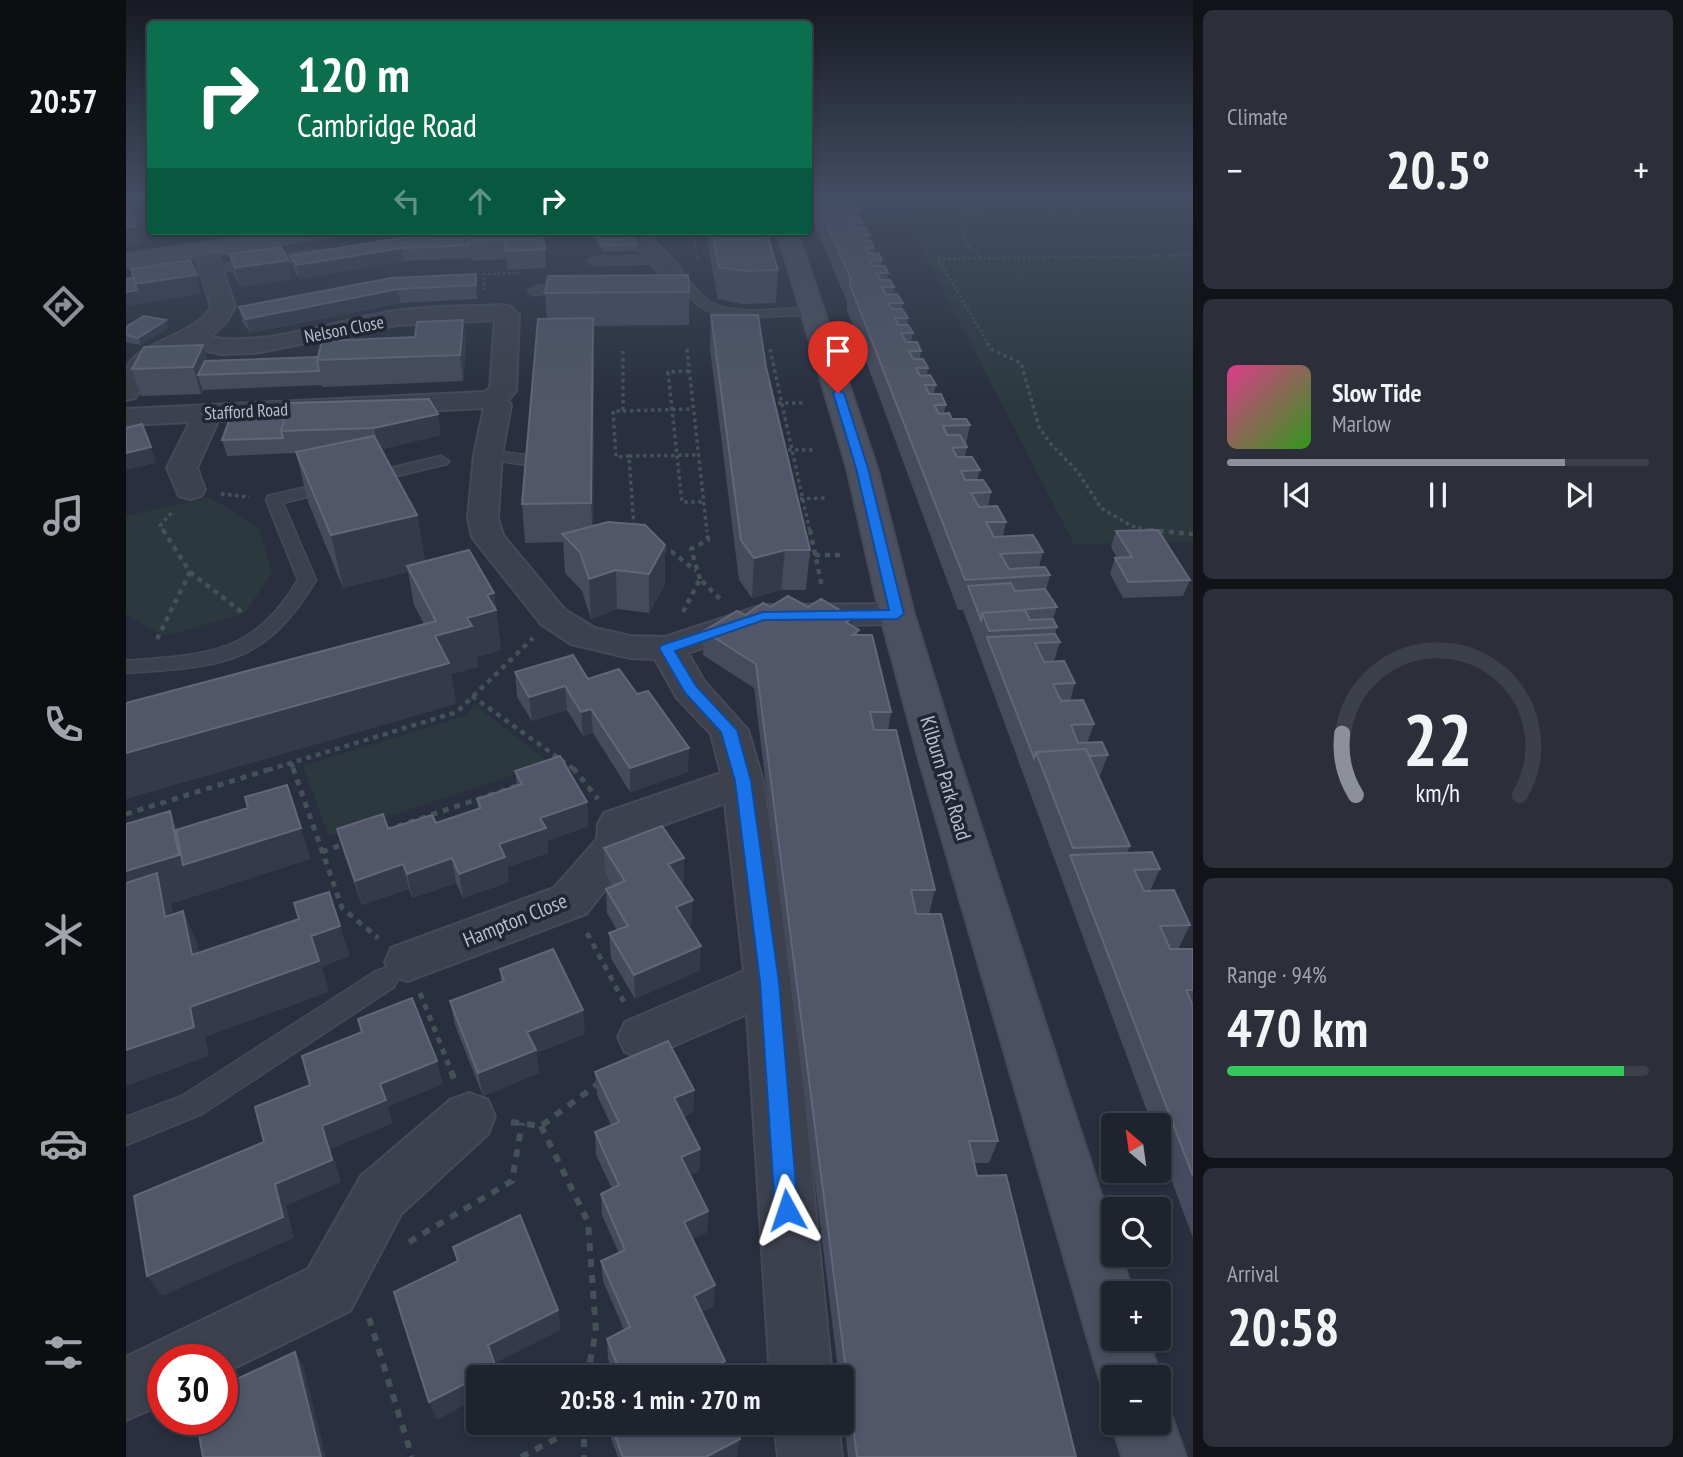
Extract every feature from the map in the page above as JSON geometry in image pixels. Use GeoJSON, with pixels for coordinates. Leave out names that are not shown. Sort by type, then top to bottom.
{"type":"FeatureCollection","features":[{"type":"Feature","properties":{"kind":"main road","name":"Kilburn Park Road"},"geometry":{"type":"LineString","coordinates":[[798,265],[862,468],[897,614],[1101,1284]]}},
{"type":"Feature","properties":{"kind":"main road"},"geometry":{"type":"LineString","coordinates":[[1148,1435],[1154,1457]]}},
{"type":"Feature","properties":{"kind":"street"},"geometry":{"type":"LineString","coordinates":[[126,392],[139,368],[150,359],[187,339],[220,316],[223,307],[208,265]]}},
{"type":"Feature","properties":{"kind":"street"},"geometry":{"type":"LineString","coordinates":[[661,265],[669,274]]}},
{"type":"Feature","properties":{"kind":"street"},"geometry":{"type":"LineString","coordinates":[[494,313],[507,315],[503,391],[491,400],[498,404],[488,455],[483,518],[488,537],[553,617],[583,636],[630,647],[667,648],[763,616],[897,614]]}},
{"type":"Feature","properties":{"kind":"street","name":"Nelson Close"},"geometry":{"type":"LineString","coordinates":[[187,339],[222,347],[255,346],[397,318],[494,313]]}},
{"type":"Feature","properties":{"kind":"street","name":"Stafford Road"},"geometry":{"type":"LineString","coordinates":[[126,417],[491,400]]}},
{"type":"Feature","properties":{"kind":"street"},"geometry":{"type":"LineString","coordinates":[[190,490],[182,468],[208,413]]}},
{"type":"Feature","properties":{"kind":"street"},"geometry":{"type":"LineString","coordinates":[[667,648],[690,689],[729,730],[743,781],[769,982],[808,1365]]}},
{"type":"Feature","properties":{"kind":"street"},"geometry":{"type":"LineString","coordinates":[[619,824],[743,781]]}},
{"type":"Feature","properties":{"kind":"street","name":"Hampton Close"},"geometry":{"type":"LineString","coordinates":[[397,970],[570,901],[618,843],[619,824]]}},
{"type":"Feature","properties":{"kind":"street"},"geometry":{"type":"LineString","coordinates":[[643,1037],[769,982]]}},
{"type":"Feature","properties":{"kind":"street"},"geometry":{"type":"LineString","coordinates":[[219,1344],[329,1290],[381,1195],[495,1120]]}},
{"type":"Feature","properties":{"kind":"street"},"geometry":{"type":"LineString","coordinates":[[126,1389],[147,1379]]}},
{"type":"Feature","properties":{"kind":"lane"},"geometry":{"type":"LineString","coordinates":[[126,283],[167,265]]}},
{"type":"Feature","properties":{"kind":"lane"},"geometry":{"type":"LineString","coordinates":[[617,265],[669,274],[695,292],[703,303],[716,309],[733,312],[813,311]]}},
{"type":"Feature","properties":{"kind":"lane"},"geometry":{"type":"LineString","coordinates":[[534,291],[591,283]]}},
{"type":"Feature","properties":{"kind":"lane"},"geometry":{"type":"LineString","coordinates":[[488,455],[532,461]]}},
{"type":"Feature","properties":{"kind":"lane"},"geometry":{"type":"LineString","coordinates":[[126,667],[206,660],[235,652],[265,635],[296,602],[307,580],[274,500],[441,461]]}},
{"type":"Feature","properties":{"kind":"lane"},"geometry":{"type":"LineString","coordinates":[[126,1131],[192,1105],[397,970]]}},
{"type":"Feature","properties":{"kind":"path"},"geometry":{"type":"LineString","coordinates":[[942,265],[991,349],[1021,363],[1039,427],[1049,442],[1078,472],[1101,508],[1132,526],[1159,533],[1193,534]]}},
{"type":"Feature","properties":{"kind":"path"},"geometry":{"type":"LineString","coordinates":[[494,313],[484,274],[527,272]]}},
{"type":"Feature","properties":{"kind":"path"},"geometry":{"type":"LineString","coordinates":[[687,349],[708,540],[691,549],[700,579]]}},
{"type":"Feature","properties":{"kind":"path"},"geometry":{"type":"LineString","coordinates":[[770,349],[824,597]]}},
{"type":"Feature","properties":{"kind":"path"},"geometry":{"type":"LineString","coordinates":[[623,351],[623,411]]}},
{"type":"Feature","properties":{"kind":"path"},"geometry":{"type":"LineString","coordinates":[[766,369],[774,369]]}},
{"type":"Feature","properties":{"kind":"path"},"geometry":{"type":"LineString","coordinates":[[689,372],[668,372],[682,502],[704,502]]}},
{"type":"Feature","properties":{"kind":"path"},"geometry":{"type":"LineString","coordinates":[[763,403],[803,402]]}},
{"type":"Feature","properties":{"kind":"path"},"geometry":{"type":"LineString","coordinates":[[693,409],[613,411],[616,457],[698,455]]}},
{"type":"Feature","properties":{"kind":"path"},"geometry":{"type":"LineString","coordinates":[[773,450],[815,450]]}},
{"type":"Feature","properties":{"kind":"path"},"geometry":{"type":"LineString","coordinates":[[629,456],[634,532]]}},
{"type":"Feature","properties":{"kind":"path"},"geometry":{"type":"LineString","coordinates":[[244,614],[190,572],[160,526],[190,490],[274,500]]}},
{"type":"Feature","properties":{"kind":"path"},"geometry":{"type":"LineString","coordinates":[[785,499],[827,498]]}},
{"type":"Feature","properties":{"kind":"path"},"geometry":{"type":"LineString","coordinates":[[660,550],[672,552],[696,571]]}},
{"type":"Feature","properties":{"kind":"path"},"geometry":{"type":"LineString","coordinates":[[797,555],[841,555]]}},
{"type":"Feature","properties":{"kind":"path"},"geometry":{"type":"LineString","coordinates":[[161,634],[190,572]]}},
{"type":"Feature","properties":{"kind":"path"},"geometry":{"type":"LineString","coordinates":[[126,814],[457,712],[553,617]]}},
{"type":"Feature","properties":{"kind":"path"},"geometry":{"type":"LineString","coordinates":[[472,696],[572,767],[619,824]]}},
{"type":"Feature","properties":{"kind":"path"},"geometry":{"type":"LineString","coordinates":[[291,763],[342,908],[397,970],[495,1120],[512,1181],[398,1249]]}},
{"type":"Feature","properties":{"kind":"path"},"geometry":{"type":"LineString","coordinates":[[559,772],[572,767]]}},
{"type":"Feature","properties":{"kind":"path"},"geometry":{"type":"LineString","coordinates":[[374,834],[533,780]]}},
{"type":"Feature","properties":{"kind":"path"},"geometry":{"type":"LineString","coordinates":[[322,852],[348,843]]}},
{"type":"Feature","properties":{"kind":"path"},"geometry":{"type":"LineString","coordinates":[[495,1120],[541,1126],[621,1066],[643,1037],[570,901]]}},
{"type":"Feature","properties":{"kind":"path"},"geometry":{"type":"LineString","coordinates":[[541,1126],[588,1222],[596,1331],[589,1365]]}},
{"type":"Feature","properties":{"kind":"path"},"geometry":{"type":"LineString","coordinates":[[329,1290],[364,1303],[412,1457]]}},
{"type":"Feature","properties":{"kind":"path"},"geometry":{"type":"LineString","coordinates":[[521,1457],[562,1435]]}},
{"type":"Feature","properties":{"kind":"path"},"geometry":{"type":"LineString","coordinates":[[583,1457],[584,1435]]}},
{"type":"Feature","properties":{"kind":"shaded area"},"geometry":{"type":"Polygon","coordinates":[[[930,265],[1193,265],[1193,542],[1074,544],[930,265]]]}},
{"type":"Feature","properties":{"kind":"shaded area"},"geometry":{"type":"Polygon","coordinates":[[[209,497],[259,528],[272,572],[244,614],[164,636],[126,615],[126,516],[209,497]]]}},
{"type":"Feature","properties":{"kind":"shaded area"},"geometry":{"type":"Polygon","coordinates":[[[474,704],[550,763],[329,836],[303,766],[468,715],[474,704]]]}},
{"type":"Feature","properties":{"kind":"building"},"geometry":{"type":"Polygon","coordinates":[[[157,265],[192,265],[196,275],[135,284],[131,269],[157,265]]]}},
{"type":"Feature","properties":{"kind":"building"},"geometry":{"type":"Polygon","coordinates":[[[234,265],[255,265],[235,268],[234,265]]]}},
{"type":"Feature","properties":{"kind":"building"},"geometry":{"type":"Polygon","coordinates":[[[776,265],[778,270],[744,271],[719,267],[776,265]]]}},
{"type":"Feature","properties":{"kind":"building"},"geometry":{"type":"Polygon","coordinates":[[[845,265],[885,266],[888,273],[876,273],[880,280],[890,280],[894,287],[882,287],[886,295],[897,294],[903,303],[888,303],[892,309],[902,309],[908,318],[895,318],[898,325],[908,325],[913,333],[901,333],[906,342],[917,342],[921,351],[909,351],[913,359],[923,359],[928,368],[916,368],[920,376],[930,375],[936,385],[925,385],[929,394],[941,394],[946,405],[934,405],[939,414],[949,413],[952,419],[966,419],[970,425],[943,426],[947,435],[960,435],[967,447],[952,448],[957,457],[972,457],[980,470],[961,471],[965,480],[983,480],[991,492],[971,493],[979,507],[997,506],[1006,522],[986,522],[994,537],[1033,535],[1043,552],[1000,554],[1009,569],[1045,567],[1050,575],[965,580],[850,285],[845,265]]]}},
{"type":"Feature","properties":{"kind":"building"},"geometry":{"type":"Polygon","coordinates":[[[476,274],[476,285],[398,289],[246,319],[239,307],[391,278],[476,274]]]}},
{"type":"Feature","properties":{"kind":"building"},"geometry":{"type":"Polygon","coordinates":[[[688,275],[689,292],[545,293],[548,276],[688,275]]]}},
{"type":"Feature","properties":{"kind":"building"},"geometry":{"type":"Polygon","coordinates":[[[133,278],[137,290],[126,292],[126,279],[133,278]]]}},
{"type":"Feature","properties":{"kind":"building"},"geometry":{"type":"Polygon","coordinates":[[[711,315],[758,315],[766,367],[810,550],[785,550],[754,558],[741,540],[711,315]]]}},
{"type":"Feature","properties":{"kind":"building"},"geometry":{"type":"Polygon","coordinates":[[[144,316],[166,320],[138,338],[126,335],[126,327],[144,316]]]}},
{"type":"Feature","properties":{"kind":"building"},"geometry":{"type":"Polygon","coordinates":[[[593,318],[591,503],[522,504],[538,319],[593,318]]]}},
{"type":"Feature","properties":{"kind":"building"},"geometry":{"type":"Polygon","coordinates":[[[463,320],[460,355],[317,360],[322,341],[415,337],[417,322],[463,320]]]}},
{"type":"Feature","properties":{"kind":"building"},"geometry":{"type":"Polygon","coordinates":[[[203,345],[193,367],[132,369],[144,347],[203,345]]]}},
{"type":"Feature","properties":{"kind":"building"},"geometry":{"type":"Polygon","coordinates":[[[318,357],[319,371],[198,375],[205,361],[318,357]]]}},
{"type":"Feature","properties":{"kind":"building"},"geometry":{"type":"Polygon","coordinates":[[[429,399],[438,414],[374,428],[281,431],[289,403],[429,399]]]}},
{"type":"Feature","properties":{"kind":"building"},"geometry":{"type":"Polygon","coordinates":[[[287,410],[281,431],[283,438],[222,440],[232,413],[287,410]]]}},
{"type":"Feature","properties":{"kind":"building"},"geometry":{"type":"Polygon","coordinates":[[[142,424],[151,447],[126,453],[126,428],[142,424]]]}},
{"type":"Feature","properties":{"kind":"building"},"geometry":{"type":"Polygon","coordinates":[[[374,436],[417,515],[331,535],[296,452],[374,436]]]}},
{"type":"Feature","properties":{"kind":"building"},"geometry":{"type":"Polygon","coordinates":[[[608,522],[645,525],[665,545],[649,574],[616,570],[589,579],[580,552],[562,534],[608,522]]]}},
{"type":"Feature","properties":{"kind":"building"},"geometry":{"type":"Polygon","coordinates":[[[1158,530],[1190,580],[1128,582],[1115,558],[1132,557],[1116,531],[1158,530]]]}},
{"type":"Feature","properties":{"kind":"building"},"geometry":{"type":"Polygon","coordinates":[[[469,550],[494,593],[487,595],[496,610],[467,618],[472,626],[435,636],[449,663],[126,753],[126,703],[436,621],[407,566],[469,550]]]}},
{"type":"Feature","properties":{"kind":"building"},"geometry":{"type":"Polygon","coordinates":[[[1011,583],[1015,591],[1045,589],[1057,607],[982,613],[981,620],[968,586],[1011,583]]]}},
{"type":"Feature","properties":{"kind":"building"},"geometry":{"type":"Polygon","coordinates":[[[788,596],[808,607],[821,599],[853,618],[846,622],[859,630],[852,635],[872,635],[891,712],[870,712],[874,730],[896,730],[935,890],[911,890],[916,914],[941,914],[998,1141],[969,1141],[977,1176],[1006,1175],[1076,1457],[857,1457],[854,1433],[854,1365],[845,1365],[756,664],[704,631],[737,611],[745,615],[763,603],[770,607],[788,596]]]}},
{"type":"Feature","properties":{"kind":"building"},"geometry":{"type":"Polygon","coordinates":[[[1025,610],[1030,620],[1053,619],[1057,627],[989,631],[982,613],[1025,610]]]}},
{"type":"Feature","properties":{"kind":"building"},"geometry":{"type":"Polygon","coordinates":[[[1055,634],[1060,642],[1035,643],[1044,662],[1064,661],[1075,683],[1053,684],[1061,701],[1083,700],[1094,724],[1071,725],[1078,743],[1102,742],[1108,755],[1089,756],[1086,749],[1036,752],[1034,758],[987,637],[1055,634]]]}},
{"type":"Feature","properties":{"kind":"building"},"geometry":{"type":"Polygon","coordinates":[[[573,655],[588,679],[619,669],[637,694],[648,691],[689,748],[630,768],[591,709],[581,712],[565,686],[529,697],[515,672],[573,655]]]}},
{"type":"Feature","properties":{"kind":"building"},"geometry":{"type":"Polygon","coordinates":[[[1086,749],[1130,846],[1073,848],[1036,752],[1086,749]]]}},
{"type":"Feature","properties":{"kind":"building"},"geometry":{"type":"Polygon","coordinates":[[[560,756],[587,802],[540,818],[546,828],[499,844],[505,857],[459,874],[452,858],[407,874],[403,864],[355,881],[337,829],[383,814],[388,829],[432,815],[436,823],[481,808],[477,799],[522,784],[515,771],[560,756]]]}},
{"type":"Feature","properties":{"kind":"building"},"geometry":{"type":"Polygon","coordinates":[[[287,785],[301,828],[183,865],[176,830],[248,808],[245,797],[287,785]]]}},
{"type":"Feature","properties":{"kind":"building"},"geometry":{"type":"Polygon","coordinates":[[[170,811],[179,855],[126,871],[126,824],[170,811]]]}},
{"type":"Feature","properties":{"kind":"building"},"geometry":{"type":"Polygon","coordinates":[[[662,826],[684,858],[668,864],[693,900],[676,907],[701,946],[634,975],[609,933],[628,926],[606,889],[625,881],[604,848],[662,826]]]}},
{"type":"Feature","properties":{"kind":"building"},"geometry":{"type":"Polygon","coordinates":[[[1152,852],[1160,869],[1134,870],[1144,891],[1174,890],[1190,925],[1160,926],[1170,949],[1193,949],[1193,990],[1186,990],[1193,1006],[1193,1176],[1171,1113],[1070,855],[1152,852]]]}},
{"type":"Feature","properties":{"kind":"building"},"geometry":{"type":"Polygon","coordinates":[[[157,873],[165,917],[183,911],[192,955],[299,919],[294,903],[329,892],[340,926],[311,936],[319,961],[190,1007],[194,1027],[126,1050],[126,883],[157,873]]]}},
{"type":"Feature","properties":{"kind":"building"},"geometry":{"type":"Polygon","coordinates":[[[553,949],[583,1010],[527,1032],[536,1050],[478,1073],[450,1001],[504,981],[500,969],[553,949]]]}},
{"type":"Feature","properties":{"kind":"building"},"geometry":{"type":"Polygon","coordinates":[[[412,998],[437,1061],[380,1084],[386,1100],[322,1126],[332,1160],[275,1184],[283,1217],[147,1276],[134,1196],[264,1142],[255,1107],[310,1085],[302,1056],[362,1032],[358,1019],[412,998]]]}},
{"type":"Feature","properties":{"kind":"building"},"geometry":{"type":"Polygon","coordinates":[[[668,1041],[694,1090],[674,1098],[700,1149],[681,1157],[708,1211],[684,1222],[715,1285],[694,1296],[725,1361],[717,1365],[617,1365],[607,1339],[630,1327],[601,1261],[625,1250],[601,1194],[619,1185],[595,1132],[619,1122],[595,1072],[668,1041]]]}},
{"type":"Feature","properties":{"kind":"building"},"geometry":{"type":"Polygon","coordinates":[[[520,1215],[558,1310],[488,1345],[495,1365],[466,1365],[466,1383],[429,1402],[394,1292],[458,1261],[453,1247],[520,1215]]]}},
{"type":"Feature","properties":{"kind":"building"},"geometry":{"type":"Polygon","coordinates":[[[295,1352],[321,1457],[203,1457],[199,1435],[238,1435],[238,1379],[295,1352]]]}},
{"type":"Feature","properties":{"kind":"building"},"geometry":{"type":"Polygon","coordinates":[[[615,1435],[738,1435],[740,1439],[706,1457],[623,1457],[615,1435]]]}},
{"type":"Feature","properties":{"kind":"route"},"geometry":{"type":"LineString","coordinates":[[787,1210],[769,982],[743,781],[729,730],[690,689],[667,648],[763,616],[897,614],[862,468],[838,393]]}}]}
